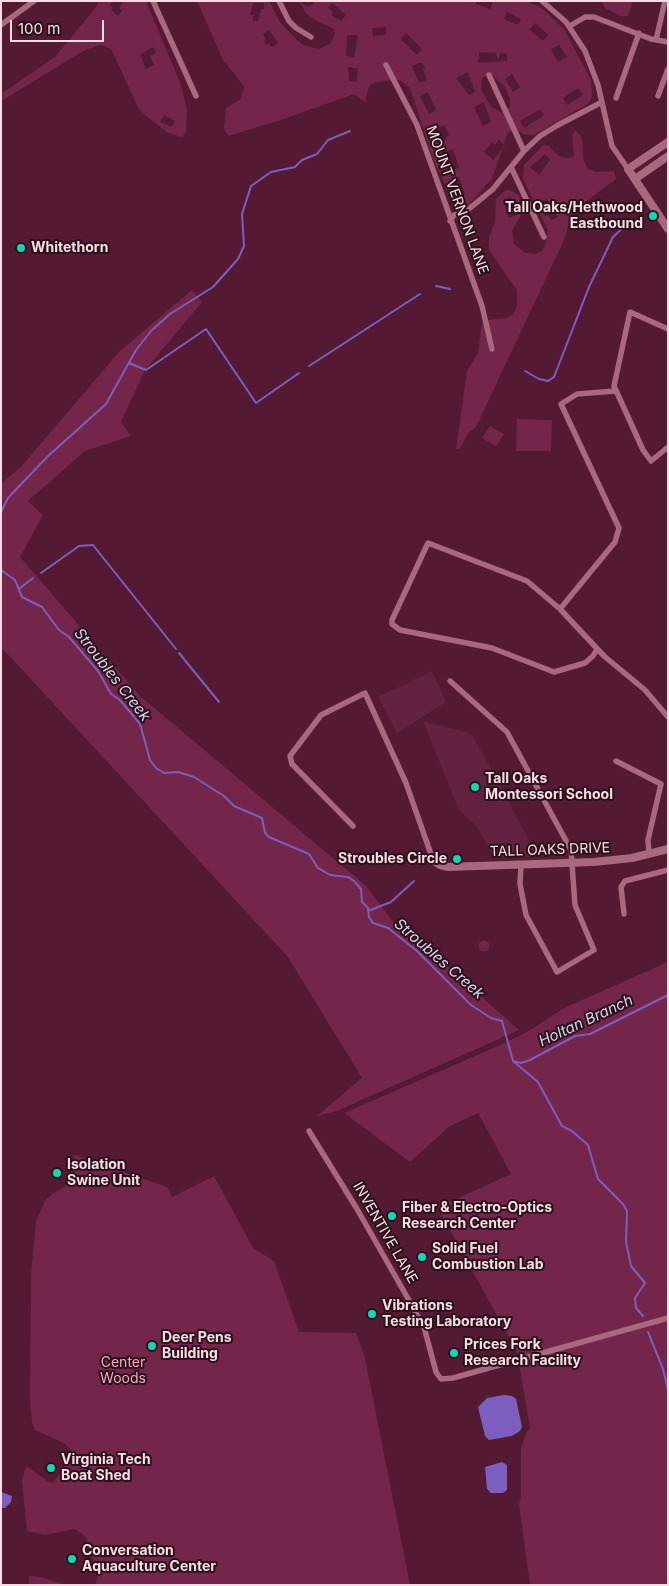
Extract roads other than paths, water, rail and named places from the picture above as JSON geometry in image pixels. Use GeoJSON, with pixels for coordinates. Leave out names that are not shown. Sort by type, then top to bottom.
{"type":"FeatureCollection","features":[{"type":"Feature","properties":{"kind":"street"},"geometry":{"type":"LineString","coordinates":[[1,25],[34,1]]}},
{"type":"Feature","properties":{"kind":"street"},"geometry":{"type":"LineString","coordinates":[[154,1],[196,96]]}},
{"type":"Feature","properties":{"kind":"street"},"geometry":{"type":"LineString","coordinates":[[279,1],[289,21],[303,33],[311,36]]}},
{"type":"Feature","properties":{"kind":"street"},"geometry":{"type":"LineString","coordinates":[[542,1],[570,26],[591,64],[612,146],[668,229]]}},
{"type":"Feature","properties":{"kind":"street"},"geometry":{"type":"LineString","coordinates":[[656,40],[665,1]]}},
{"type":"Feature","properties":{"kind":"street"},"geometry":{"type":"LineString","coordinates":[[570,26],[585,17],[594,17],[638,34],[668,42]]}},
{"type":"Feature","properties":{"kind":"street"},"geometry":{"type":"LineString","coordinates":[[616,98],[638,34]]}},
{"type":"Feature","properties":{"kind":"street","name":"MOUNT VERNON LANE"},"geometry":{"type":"LineString","coordinates":[[386,64],[417,125],[482,306],[492,349]]}},
{"type":"Feature","properties":{"kind":"street"},"geometry":{"type":"LineString","coordinates":[[658,96],[668,69]]}},
{"type":"Feature","properties":{"kind":"street"},"geometry":{"type":"LineString","coordinates":[[489,74],[524,151]]}},
{"type":"Feature","properties":{"kind":"street"},"geometry":{"type":"LineString","coordinates":[[450,221],[454,215],[465,212],[493,189],[524,151],[550,129],[602,102]]}},
{"type":"Feature","properties":{"kind":"street"},"geometry":{"type":"LineString","coordinates":[[628,170],[668,142]]}},
{"type":"Feature","properties":{"kind":"street"},"geometry":{"type":"LineString","coordinates":[[635,179],[668,156]]}},
{"type":"Feature","properties":{"kind":"street"},"geometry":{"type":"LineString","coordinates":[[511,167],[544,237]]}},
{"type":"Feature","properties":{"kind":"street"},"geometry":{"type":"LineString","coordinates":[[668,328],[630,312],[615,391],[643,450],[651,461],[668,447]]}},
{"type":"Feature","properties":{"kind":"street"},"geometry":{"type":"LineString","coordinates":[[560,609],[615,542],[619,528],[561,404],[577,394],[615,391]]}},
{"type":"Feature","properties":{"kind":"street"},"geometry":{"type":"LineString","coordinates":[[597,649],[593,656],[585,663],[554,672],[492,648],[400,630],[392,624],[392,620],[428,543],[458,556],[523,579],[560,609],[597,649],[644,690],[668,717]]}},
{"type":"Feature","properties":{"kind":"street"},"geometry":{"type":"LineString","coordinates":[[450,681],[508,735],[571,850],[576,906],[594,950],[557,972],[526,915],[520,884],[521,864]]}},
{"type":"Feature","properties":{"kind":"street"},"geometry":{"type":"LineString","coordinates":[[353,826],[292,764],[290,756],[321,715],[365,693],[406,783],[433,860]]}},
{"type":"Feature","properties":{"kind":"street"},"geometry":{"type":"LineString","coordinates":[[616,761],[661,784],[648,840],[649,854]]}},
{"type":"Feature","properties":{"kind":"street","name":"TALL OAKS DRIVE"},"geometry":{"type":"LineString","coordinates":[[433,860],[440,865],[448,867],[573,863],[620,860],[668,849]]}},
{"type":"Feature","properties":{"kind":"street"},"geometry":{"type":"LineString","coordinates":[[624,914],[621,887],[625,881],[668,870]]}},
{"type":"Feature","properties":{"kind":"street","name":"INVENTIVE LANE"},"geometry":{"type":"LineString","coordinates":[[309,1131],[357,1209],[424,1327],[436,1372],[441,1379],[453,1378],[668,1318]]}},
{"type":"Feature","properties":{"kind":"waterway"},"geometry":{"type":"LineString","coordinates":[[1,512],[8,498],[47,457],[106,404],[136,350],[151,331],[170,314],[213,287],[238,259],[244,246],[242,214],[251,186],[271,172],[295,167],[302,160],[317,154],[328,140],[350,131]]}},
{"type":"Feature","properties":{"kind":"waterway"},"geometry":{"type":"LineString","coordinates":[[525,371],[539,379],[548,381],[554,377],[589,287],[613,237],[629,222]]}},
{"type":"Feature","properties":{"kind":"waterway"},"geometry":{"type":"LineString","coordinates":[[436,286],[450,289]]}},
{"type":"Feature","properties":{"kind":"waterway"},"geometry":{"type":"LineString","coordinates":[[309,366],[420,294]]}},
{"type":"Feature","properties":{"kind":"waterway"},"geometry":{"type":"LineString","coordinates":[[129,363],[146,370],[206,329],[256,403],[299,373]]}},
{"type":"Feature","properties":{"kind":"waterway"},"geometry":{"type":"LineString","coordinates":[[41,573],[79,546],[93,545],[176,649]]}},
{"type":"Feature","properties":{"kind":"waterway","name":"Stroubles Creek"},"geometry":{"type":"LineString","coordinates":[[1,570],[15,580],[22,597],[42,607],[59,630],[69,637],[98,671],[111,694],[120,700],[140,724],[150,760],[156,768],[164,773],[178,772],[194,777],[224,796],[234,806],[262,818],[265,833],[269,837],[309,854],[318,868],[330,875],[348,877],[354,881],[361,889],[362,902],[368,908],[369,917],[373,923],[388,928],[417,951],[471,1005],[491,1018],[502,1021],[513,1061],[538,1082],[562,1126],[572,1131],[588,1145],[598,1179],[623,1204],[627,1211],[626,1242],[631,1266],[645,1283],[635,1298],[636,1308],[643,1316]]}},
{"type":"Feature","properties":{"kind":"waterway"},"geometry":{"type":"LineString","coordinates":[[19,589],[33,578]]}},
{"type":"Feature","properties":{"kind":"waterway"},"geometry":{"type":"LineString","coordinates":[[179,653],[219,702]]}},
{"type":"Feature","properties":{"kind":"waterway"},"geometry":{"type":"LineString","coordinates":[[368,911],[391,902],[414,881]]}},
{"type":"Feature","properties":{"kind":"waterway","name":"Holtan Branch"},"geometry":{"type":"LineString","coordinates":[[513,1061],[521,1063],[530,1060],[575,1036],[590,1034],[668,995]]}},
{"type":"Feature","properties":{"kind":"waterway","name":"Stroubles Creek"},"geometry":{"type":"LineString","coordinates":[[648,1332],[663,1369],[668,1389]]}},
{"type":"Feature","properties":{"kind":"place","name":"Tall Oaks/Hethwood Eastbound"},"geometry":{"type":"Point","coordinates":[653,216]}},
{"type":"Feature","properties":{"kind":"place","name":"Whitethorn"},"geometry":{"type":"Point","coordinates":[21,248]}},
{"type":"Feature","properties":{"kind":"place","name":"Tall Oaks Montessori School"},"geometry":{"type":"Point","coordinates":[475,787]}},
{"type":"Feature","properties":{"kind":"place","name":"Stroubles Circle"},"geometry":{"type":"Point","coordinates":[457,859]}},
{"type":"Feature","properties":{"kind":"place","name":"Isolation Swine Unit"},"geometry":{"type":"Point","coordinates":[57,1173]}},
{"type":"Feature","properties":{"kind":"place","name":"Fiber & Electro-Optics Research Center"},"geometry":{"type":"Point","coordinates":[392,1216]}},
{"type":"Feature","properties":{"kind":"place","name":"Solid Fuel Combustion Lab"},"geometry":{"type":"Point","coordinates":[422,1257]}},
{"type":"Feature","properties":{"kind":"place","name":"Vibrations Testing Laboratory"},"geometry":{"type":"Point","coordinates":[372,1314]}},
{"type":"Feature","properties":{"kind":"place","name":"Deer Pens Building"},"geometry":{"type":"Point","coordinates":[152,1346]}},
{"type":"Feature","properties":{"kind":"place","name":"Prices Fork Research Facility"},"geometry":{"type":"Point","coordinates":[454,1353]}},
{"type":"Feature","properties":{"kind":"place","name":"Virginia Tech Boat Shed"},"geometry":{"type":"Point","coordinates":[51,1468]}},
{"type":"Feature","properties":{"kind":"place","name":"Conversation Aquaculture Center"},"geometry":{"type":"Point","coordinates":[72,1559]}},
{"type":"Feature","properties":{"kind":"park label","name":"Center Woods"},"geometry":{"type":"Point","coordinates":[123,1372]}}]}
